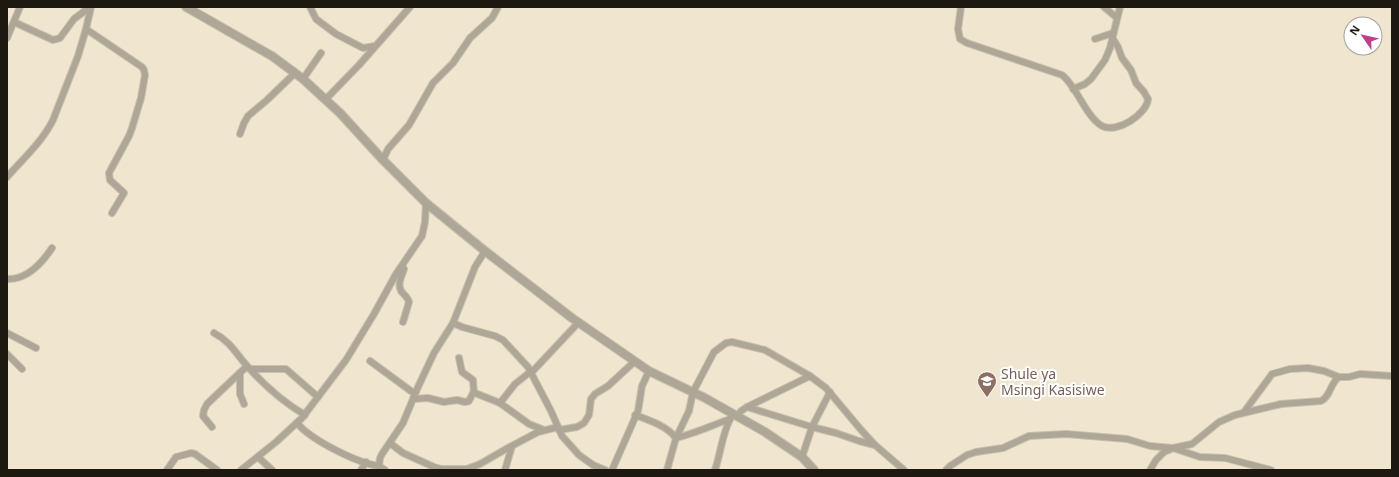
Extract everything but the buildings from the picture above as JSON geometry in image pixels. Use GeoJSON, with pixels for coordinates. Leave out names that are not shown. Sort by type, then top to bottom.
{"type":"FeatureCollection","features":[{"type":"Feature","properties":{"kind":"street"},"geometry":{"type":"LineString","coordinates":[[7,38],[20,7]]}},
{"type":"Feature","properties":{"kind":"street"},"geometry":{"type":"LineString","coordinates":[[14,22],[53,40],[57,40],[74,19],[90,7]]}},
{"type":"Feature","properties":{"kind":"street"},"geometry":{"type":"LineString","coordinates":[[7,177],[36,146],[50,125],[78,56],[86,29],[90,7]]}},
{"type":"Feature","properties":{"kind":"street"},"geometry":{"type":"LineString","coordinates":[[186,7],[199,10],[272,56],[303,79],[326,99],[426,203],[485,251],[579,322],[634,362],[693,392],[733,416],[765,432],[802,457],[814,470]]}},
{"type":"Feature","properties":{"kind":"street"},"geometry":{"type":"LineString","coordinates":[[310,7],[316,19],[336,34],[363,48],[375,46]]}},
{"type":"Feature","properties":{"kind":"street"},"geometry":{"type":"LineString","coordinates":[[326,99],[359,65],[410,7]]}},
{"type":"Feature","properties":{"kind":"street"},"geometry":{"type":"LineString","coordinates":[[383,160],[388,149],[409,125],[433,83],[453,63],[470,38],[492,18],[498,7]]}},
{"type":"Feature","properties":{"kind":"street"},"geometry":{"type":"LineString","coordinates":[[961,7],[958,28],[960,39],[967,43],[1062,74],[1098,122],[1102,126],[1108,128],[1123,126],[1140,113],[1148,102],[1147,96],[1133,79],[1131,70],[1122,58],[1113,35]]}},
{"type":"Feature","properties":{"kind":"street"},"geometry":{"type":"LineString","coordinates":[[1104,7],[1117,18]]}},
{"type":"Feature","properties":{"kind":"street"},"geometry":{"type":"LineString","coordinates":[[1073,89],[1085,84],[1095,74],[1107,56],[1120,7]]}},
{"type":"Feature","properties":{"kind":"street"},"geometry":{"type":"LineString","coordinates":[[86,29],[142,66],[145,75],[141,98],[129,136],[110,173],[110,180],[124,193],[112,213]]}},
{"type":"Feature","properties":{"kind":"street"},"geometry":{"type":"LineString","coordinates":[[1095,39],[1113,35]]}},
{"type":"Feature","properties":{"kind":"street"},"geometry":{"type":"LineString","coordinates":[[303,79],[321,54]]}},
{"type":"Feature","properties":{"kind":"street"},"geometry":{"type":"LineString","coordinates":[[240,134],[248,116],[295,73]]}},
{"type":"Feature","properties":{"kind":"street"},"geometry":{"type":"LineString","coordinates":[[241,470],[258,457],[305,415],[357,344],[396,274],[422,236],[425,222],[426,203]]}},
{"type":"Feature","properties":{"kind":"street"},"geometry":{"type":"LineString","coordinates":[[7,279],[20,278],[28,274],[46,257],[52,248]]}},
{"type":"Feature","properties":{"kind":"street"},"geometry":{"type":"LineString","coordinates":[[379,466],[380,458],[403,423],[419,383],[434,353],[453,323],[474,267],[485,251]]}},
{"type":"Feature","properties":{"kind":"street"},"geometry":{"type":"LineString","coordinates":[[402,266],[404,269],[400,280],[400,287],[410,305],[403,322]]}},
{"type":"Feature","properties":{"kind":"street"},"geometry":{"type":"LineString","coordinates":[[500,403],[515,384],[530,373],[579,322]]}},
{"type":"Feature","properties":{"kind":"street"},"geometry":{"type":"LineString","coordinates":[[453,323],[500,338],[524,362],[562,436],[579,455],[593,465],[605,470]]}},
{"type":"Feature","properties":{"kind":"street"},"geometry":{"type":"LineString","coordinates":[[7,333],[36,348]]}},
{"type":"Feature","properties":{"kind":"street"},"geometry":{"type":"LineString","coordinates":[[214,333],[228,342],[249,368],[284,401],[305,415]]}},
{"type":"Feature","properties":{"kind":"street"},"geometry":{"type":"LineString","coordinates":[[667,470],[676,438],[688,411],[693,392],[714,352],[726,343],[732,342],[765,350],[810,376],[830,392],[875,445],[904,470]]}},
{"type":"Feature","properties":{"kind":"street"},"geometry":{"type":"LineString","coordinates":[[7,354],[22,369]]}},
{"type":"Feature","properties":{"kind":"street"},"geometry":{"type":"LineString","coordinates":[[370,361],[414,397],[428,398],[444,402],[457,400],[467,402],[474,393],[473,380],[470,376],[462,372],[459,358]]}},
{"type":"Feature","properties":{"kind":"street"},"geometry":{"type":"LineString","coordinates":[[390,443],[403,453],[441,470],[466,469],[480,464],[544,430],[577,427],[584,423],[589,415],[590,403],[595,394],[608,386],[634,362]]}},
{"type":"Feature","properties":{"kind":"street"},"geometry":{"type":"LineString","coordinates":[[212,427],[203,416],[206,406],[210,400],[240,373],[249,368],[286,369],[318,398]]}},
{"type":"Feature","properties":{"kind":"street"},"geometry":{"type":"LineString","coordinates":[[1244,412],[1272,374],[1290,369],[1308,368],[1324,371],[1340,377],[1349,377],[1360,374],[1392,376]]}},
{"type":"Feature","properties":{"kind":"street"},"geometry":{"type":"LineString","coordinates":[[612,470],[640,405],[642,386],[649,370]]}},
{"type":"Feature","properties":{"kind":"street"},"geometry":{"type":"LineString","coordinates":[[240,373],[240,394],[244,404]]}},
{"type":"Feature","properties":{"kind":"street"},"geometry":{"type":"LineString","coordinates":[[676,438],[733,416],[746,407],[810,376]]}},
{"type":"Feature","properties":{"kind":"street"},"geometry":{"type":"LineString","coordinates":[[1150,470],[1156,460],[1164,452],[1173,448],[1192,444],[1219,422],[1235,415],[1244,412],[1266,409],[1281,404],[1321,401],[1325,399],[1332,384],[1340,377]]}},
{"type":"Feature","properties":{"kind":"street"},"geometry":{"type":"LineString","coordinates":[[802,457],[812,427],[830,392]]}},
{"type":"Feature","properties":{"kind":"street"},"geometry":{"type":"LineString","coordinates":[[474,393],[500,403],[529,424],[544,430]]}},
{"type":"Feature","properties":{"kind":"street"},"geometry":{"type":"LineString","coordinates":[[746,407],[875,445]]}},
{"type":"Feature","properties":{"kind":"street"},"geometry":{"type":"LineString","coordinates":[[635,415],[662,426],[671,432],[676,438]]}},
{"type":"Feature","properties":{"kind":"street"},"geometry":{"type":"LineString","coordinates":[[715,470],[720,456],[721,444],[733,416]]}},
{"type":"Feature","properties":{"kind":"street"},"geometry":{"type":"LineString","coordinates":[[297,423],[307,433],[339,451],[379,466],[385,470]]}},
{"type":"Feature","properties":{"kind":"street"},"geometry":{"type":"LineString","coordinates":[[946,470],[967,455],[976,452],[1003,448],[1029,436],[1066,434],[1127,439],[1150,446],[1173,448],[1200,457],[1225,458],[1271,470]]}},
{"type":"Feature","properties":{"kind":"street"},"geometry":{"type":"LineString","coordinates":[[505,470],[512,446]]}},
{"type":"Feature","properties":{"kind":"street"},"geometry":{"type":"LineString","coordinates":[[167,470],[176,457],[192,453],[216,470]]}},
{"type":"Feature","properties":{"kind":"street"},"geometry":{"type":"LineString","coordinates":[[258,457],[272,470]]}},
{"type":"Feature","properties":{"kind":"street"},"geometry":{"type":"LineString","coordinates":[[361,470],[366,462]]}},
{"type":"Feature","properties":{"kind":"place","name":"Shule ya Msingi Kasisiwe"},"geometry":{"type":"Point","coordinates":[987,398]}}]}
